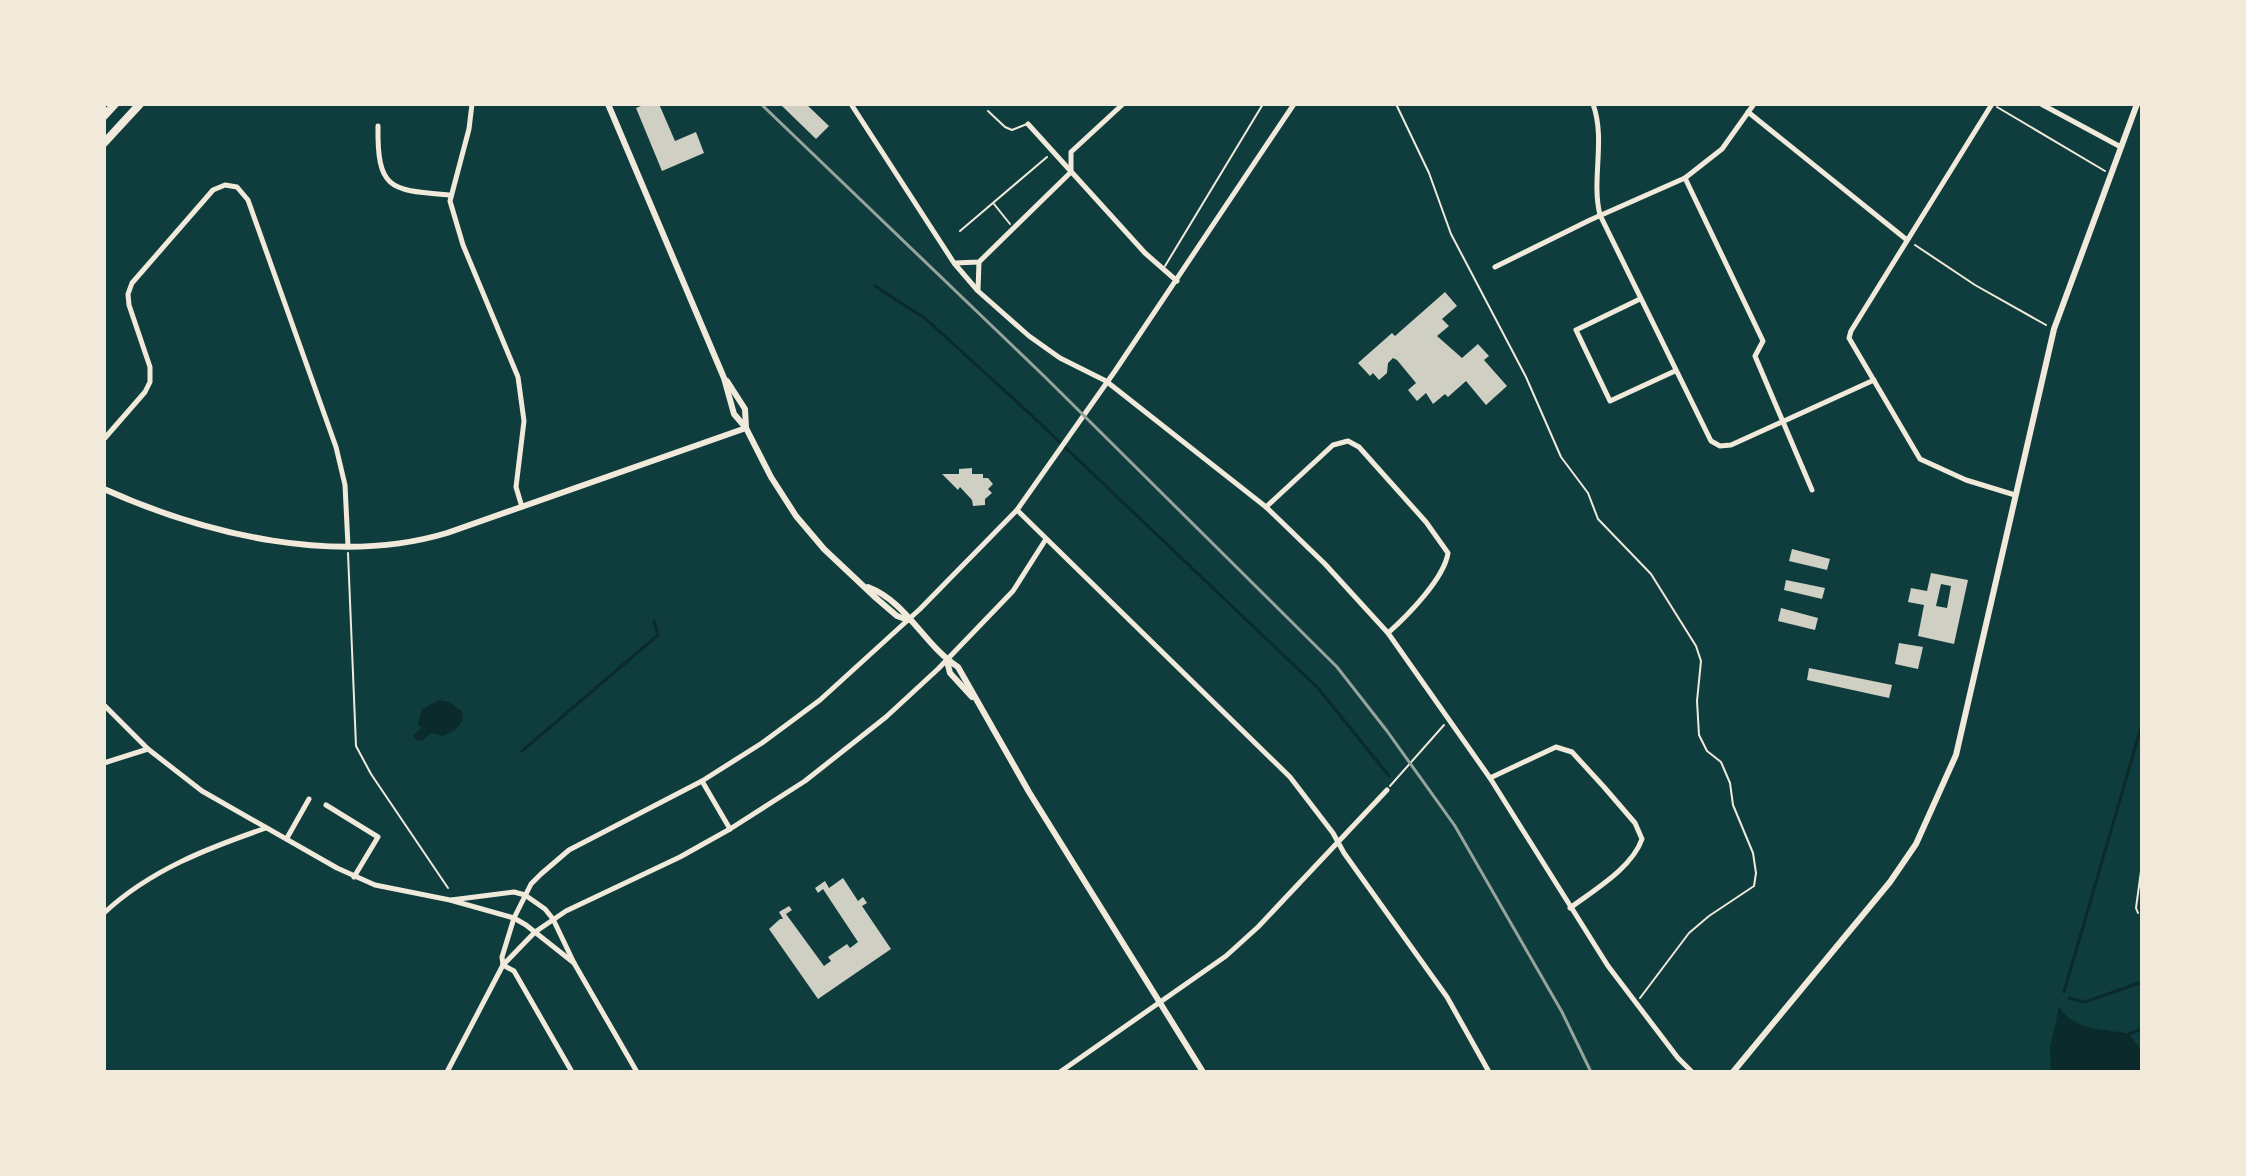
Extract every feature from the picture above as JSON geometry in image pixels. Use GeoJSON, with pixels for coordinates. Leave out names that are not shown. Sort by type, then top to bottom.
{"type":"FeatureCollection","features":[{"type":"Feature","properties":{"kind":"main road"},"geometry":{"type":"LineString","coordinates":[[104,116],[115,104]]}},
{"type":"Feature","properties":{"kind":"main road"},"geometry":{"type":"LineString","coordinates":[[104,143],[140,104]]}},
{"type":"Feature","properties":{"kind":"street"},"geometry":{"type":"LineString","coordinates":[[472,104],[469,129],[449,195],[463,245],[518,377],[524,421],[516,487],[522,507]]}},
{"type":"Feature","properties":{"kind":"street"},"geometry":{"type":"LineString","coordinates":[[608,104],[724,378],[742,404],[746,428],[771,477],[796,516],[824,549],[897,616],[908,620],[947,660],[950,673],[974,699],[1203,1072]]}},
{"type":"Feature","properties":{"kind":"street"},"geometry":{"type":"LineString","coordinates":[[851,104],[954,263],[978,291],[1039,343],[1060,358],[1106,381],[1266,507],[1325,564],[1388,633],[1490,778],[1608,966],[1692,1072]]}},
{"type":"Feature","properties":{"kind":"street"},"geometry":{"type":"LineString","coordinates":[[954,263],[979,262],[1071,172],[1071,152],[1123,104]]}},
{"type":"Feature","properties":{"kind":"street"},"geometry":{"type":"LineString","coordinates":[[503,965],[502,957],[514,918],[531,884],[569,850],[702,781],[762,743],[820,700],[908,620],[1017,510],[1177,281],[1294,104]]}},
{"type":"Feature","properties":{"kind":"street"},"geometry":{"type":"LineString","coordinates":[[1593,104],[1599,147],[1596,197],[1600,215],[1711,441],[1720,446],[1731,445],[1874,380]]}},
{"type":"Feature","properties":{"kind":"street"},"geometry":{"type":"LineString","coordinates":[[1495,267],[1600,215],[1685,178],[1722,149],[1754,104]]}},
{"type":"Feature","properties":{"kind":"street"},"geometry":{"type":"LineString","coordinates":[[1992,104],[1849,338],[1920,459],[1966,480],[2015,495]]}},
{"type":"Feature","properties":{"kind":"street"},"geometry":{"type":"LineString","coordinates":[[2041,104],[2119,146]]}},
{"type":"Feature","properties":{"kind":"street"},"geometry":{"type":"LineString","coordinates":[[1733,1072],[1880,894],[1916,844],[1956,755],[2054,329],[2137,104]]}},
{"type":"Feature","properties":{"kind":"street"},"geometry":{"type":"LineString","coordinates":[[1748,112],[1907,240]]}},
{"type":"Feature","properties":{"kind":"street"},"geometry":{"type":"LineString","coordinates":[[1028,124],[1162,270],[1177,281]]}},
{"type":"Feature","properties":{"kind":"street"},"geometry":{"type":"LineString","coordinates":[[378,126],[380,164],[389,184],[403,191],[449,195]]}},
{"type":"Feature","properties":{"kind":"street"},"geometry":{"type":"LineString","coordinates":[[1685,178],[1763,341],[1755,356],[1812,490]]}},
{"type":"Feature","properties":{"kind":"street"},"geometry":{"type":"LineString","coordinates":[[104,439],[145,392],[151,376],[129,305],[128,294],[132,283],[213,190],[225,185],[237,187],[248,200],[336,447],[345,485],[348,546]]}},
{"type":"Feature","properties":{"kind":"street"},"geometry":{"type":"LineString","coordinates":[[978,291],[979,262]]}},
{"type":"Feature","properties":{"kind":"street"},"geometry":{"type":"LineString","coordinates":[[1640,299],[1576,330],[1610,401],[1675,371]]}},
{"type":"Feature","properties":{"kind":"street"},"geometry":{"type":"LineString","coordinates":[[104,489],[168,515],[235,534],[298,543],[348,546],[397,544],[431,538],[746,428]]}},
{"type":"Feature","properties":{"kind":"street"},"geometry":{"type":"LineString","coordinates":[[1266,507],[1333,445],[1348,441],[1359,447],[1426,522],[1448,553],[1446,562],[1432,583],[1406,617],[1388,633]]}},
{"type":"Feature","properties":{"kind":"street"},"geometry":{"type":"LineString","coordinates":[[1017,510],[1290,777],[1333,833],[1447,997],[1489,1072]]}},
{"type":"Feature","properties":{"kind":"street"},"geometry":{"type":"LineString","coordinates":[[449,1071],[503,965],[535,932],[553,919],[730,829],[818,771],[886,717],[947,660],[1013,591],[1046,539]]}},
{"type":"Feature","properties":{"kind":"street"},"geometry":{"type":"LineString","coordinates":[[104,705],[148,749],[202,791],[354,877],[393,890],[450,900],[514,918],[574,963]]}},
{"type":"Feature","properties":{"kind":"street"},"geometry":{"type":"LineString","coordinates":[[1490,778],[1556,747],[1572,752],[1635,823],[1642,839],[1639,849],[1630,860],[1570,908]]}},
{"type":"Feature","properties":{"kind":"street"},"geometry":{"type":"LineString","coordinates":[[104,763],[148,749]]}},
{"type":"Feature","properties":{"kind":"street"},"geometry":{"type":"LineString","coordinates":[[702,781],[730,829]]}},
{"type":"Feature","properties":{"kind":"street"},"geometry":{"type":"LineString","coordinates":[[1060,1072],[1206,971],[1242,942],[1387,790]]}},
{"type":"Feature","properties":{"kind":"street"},"geometry":{"type":"LineString","coordinates":[[287,838],[309,799]]}},
{"type":"Feature","properties":{"kind":"street"},"geometry":{"type":"LineString","coordinates":[[326,805],[378,837],[354,877]]}},
{"type":"Feature","properties":{"kind":"street"},"geometry":{"type":"LineString","coordinates":[[104,913],[132,888],[164,869],[267,828]]}},
{"type":"Feature","properties":{"kind":"street"},"geometry":{"type":"LineString","coordinates":[[450,900],[514,892],[525,895],[545,909],[637,1072]]}},
{"type":"Feature","properties":{"kind":"street"},"geometry":{"type":"LineString","coordinates":[[503,965],[514,971],[572,1072]]}},
{"type":"Feature","properties":{"kind":"lane"},"geometry":{"type":"LineString","coordinates":[[1162,270],[1263,104]]}},
{"type":"Feature","properties":{"kind":"lane"},"geometry":{"type":"LineString","coordinates":[[988,111],[1012,130],[1028,124]]}},
{"type":"Feature","properties":{"kind":"path"},"geometry":{"type":"LineString","coordinates":[[1396,104],[1429,173],[1451,234],[1526,377],[1561,457],[1588,493],[1598,519],[1651,574],[1696,646],[1701,661],[1697,701],[1699,735],[1707,751],[1721,762],[1730,783],[1741,828],[1753,853],[1754,886],[1689,933],[1636,1003]]}},
{"type":"Feature","properties":{"kind":"path"},"geometry":{"type":"LineString","coordinates":[[1992,104],[2110,173]]}},
{"type":"Feature","properties":{"kind":"path"},"geometry":{"type":"LineString","coordinates":[[960,231],[1054,151]]}},
{"type":"Feature","properties":{"kind":"path"},"geometry":{"type":"LineString","coordinates":[[993,203],[1014,229]]}},
{"type":"Feature","properties":{"kind":"path"},"geometry":{"type":"LineString","coordinates":[[1907,240],[1998,299],[2054,329]]}},
{"type":"Feature","properties":{"kind":"path"},"geometry":{"type":"LineString","coordinates":[[348,546],[356,746],[371,774],[448,888]]}},
{"type":"Feature","properties":{"kind":"path"},"geometry":{"type":"LineString","coordinates":[[1387,790],[1450,719]]}},
{"type":"Feature","properties":{"kind":"path"},"geometry":{"type":"LineString","coordinates":[[2138,913],[2136,908],[2142,864]]}},
{"type":"Feature","properties":{"kind":"water"},"geometry":{"type":"Polygon","coordinates":[[[439,700],[449,702],[462,711],[463,720],[455,730],[443,736],[431,733],[422,741],[416,740],[413,736],[421,728],[418,724],[422,709],[439,700]]]}},
{"type":"Feature","properties":{"kind":"water"},"geometry":{"type":"Polygon","coordinates":[[[2059,1007],[2082,1025],[2129,1034],[2142,1051],[2142,1072],[2051,1072],[2050,1048],[2059,1007]]]}},
{"type":"Feature","properties":{"kind":"building"},"geometry":{"type":"Polygon","coordinates":[[[659,104],[675,141],[696,132],[704,153],[662,171],[636,108],[659,104]]]}},
{"type":"Feature","properties":{"kind":"building"},"geometry":{"type":"Polygon","coordinates":[[[780,104],[806,104],[829,126],[816,139],[780,104]]]}},
{"type":"Feature","properties":{"kind":"building"},"geometry":{"type":"Polygon","coordinates":[[[1445,292],[1457,306],[1442,319],[1449,326],[1437,336],[1462,358],[1478,344],[1489,356],[1484,360],[1507,386],[1486,405],[1466,381],[1448,397],[1445,394],[1433,404],[1426,393],[1417,401],[1408,390],[1416,383],[1397,360],[1393,358],[1388,363],[1387,373],[1379,380],[1373,373],[1370,376],[1358,363],[1392,333],[1395,336],[1445,292]]]}},
{"type":"Feature","properties":{"kind":"building"},"geometry":{"type":"Polygon","coordinates":[[[972,468],[972,474],[983,474],[983,478],[988,478],[993,484],[988,489],[992,493],[985,499],[985,505],[973,506],[972,500],[960,487],[958,490],[942,474],[959,474],[959,469],[972,468]]]}},
{"type":"Feature","properties":{"kind":"building"},"geometry":{"type":"Polygon","coordinates":[[[1792,549],[1830,559],[1827,570],[1789,561],[1792,549]]]}},
{"type":"Feature","properties":{"kind":"building"},"geometry":{"type":"Polygon","coordinates":[[[1931,573],[1968,580],[1954,644],[1918,636],[1924,605],[1908,602],[1911,588],[1927,591],[1931,573]],[[1941,584],[1936,606],[1947,608],[1951,586],[1941,584]]]}},
{"type":"Feature","properties":{"kind":"building"},"geometry":{"type":"Polygon","coordinates":[[[1786,580],[1825,588],[1822,599],[1784,590],[1786,580]]]}},
{"type":"Feature","properties":{"kind":"building"},"geometry":{"type":"Polygon","coordinates":[[[1781,608],[1818,618],[1815,630],[1778,621],[1781,608]]]}},
{"type":"Feature","properties":{"kind":"building"},"geometry":{"type":"Polygon","coordinates":[[[1899,643],[1923,647],[1918,669],[1895,664],[1899,643]]]}},
{"type":"Feature","properties":{"kind":"building"},"geometry":{"type":"Polygon","coordinates":[[[1809,668],[1892,685],[1889,698],[1807,680],[1809,668]]]}},
{"type":"Feature","properties":{"kind":"building"},"geometry":{"type":"Polygon","coordinates":[[[843,878],[858,901],[863,897],[867,903],[862,906],[891,949],[818,999],[769,929],[783,919],[779,912],[789,906],[792,910],[786,914],[824,966],[831,961],[828,957],[847,944],[850,948],[858,942],[823,889],[818,893],[815,888],[825,881],[829,888],[843,878]]]}},
{"type":"Feature","properties":{"kind":"waterway"},"geometry":{"type":"LineString","coordinates":[[875,286],[926,319],[1318,688],[1389,776]]}},
{"type":"Feature","properties":{"kind":"waterway"},"geometry":{"type":"LineString","coordinates":[[522,751],[658,635],[654,621]]}},
{"type":"Feature","properties":{"kind":"waterway"},"geometry":{"type":"LineString","coordinates":[[2064,992],[2142,724]]}},
{"type":"Feature","properties":{"kind":"waterway"},"geometry":{"type":"LineString","coordinates":[[2069,998],[2085,1002],[2142,982]]}},
{"type":"Feature","properties":{"kind":"waterway"},"geometry":{"type":"LineString","coordinates":[[2129,1034],[2142,1029]]}},
{"type":"Feature","properties":{"kind":"railway"},"geometry":{"type":"LineString","coordinates":[[761,104],[1044,376],[1337,667],[1455,826],[1562,1012],[1591,1072]]}}]}
